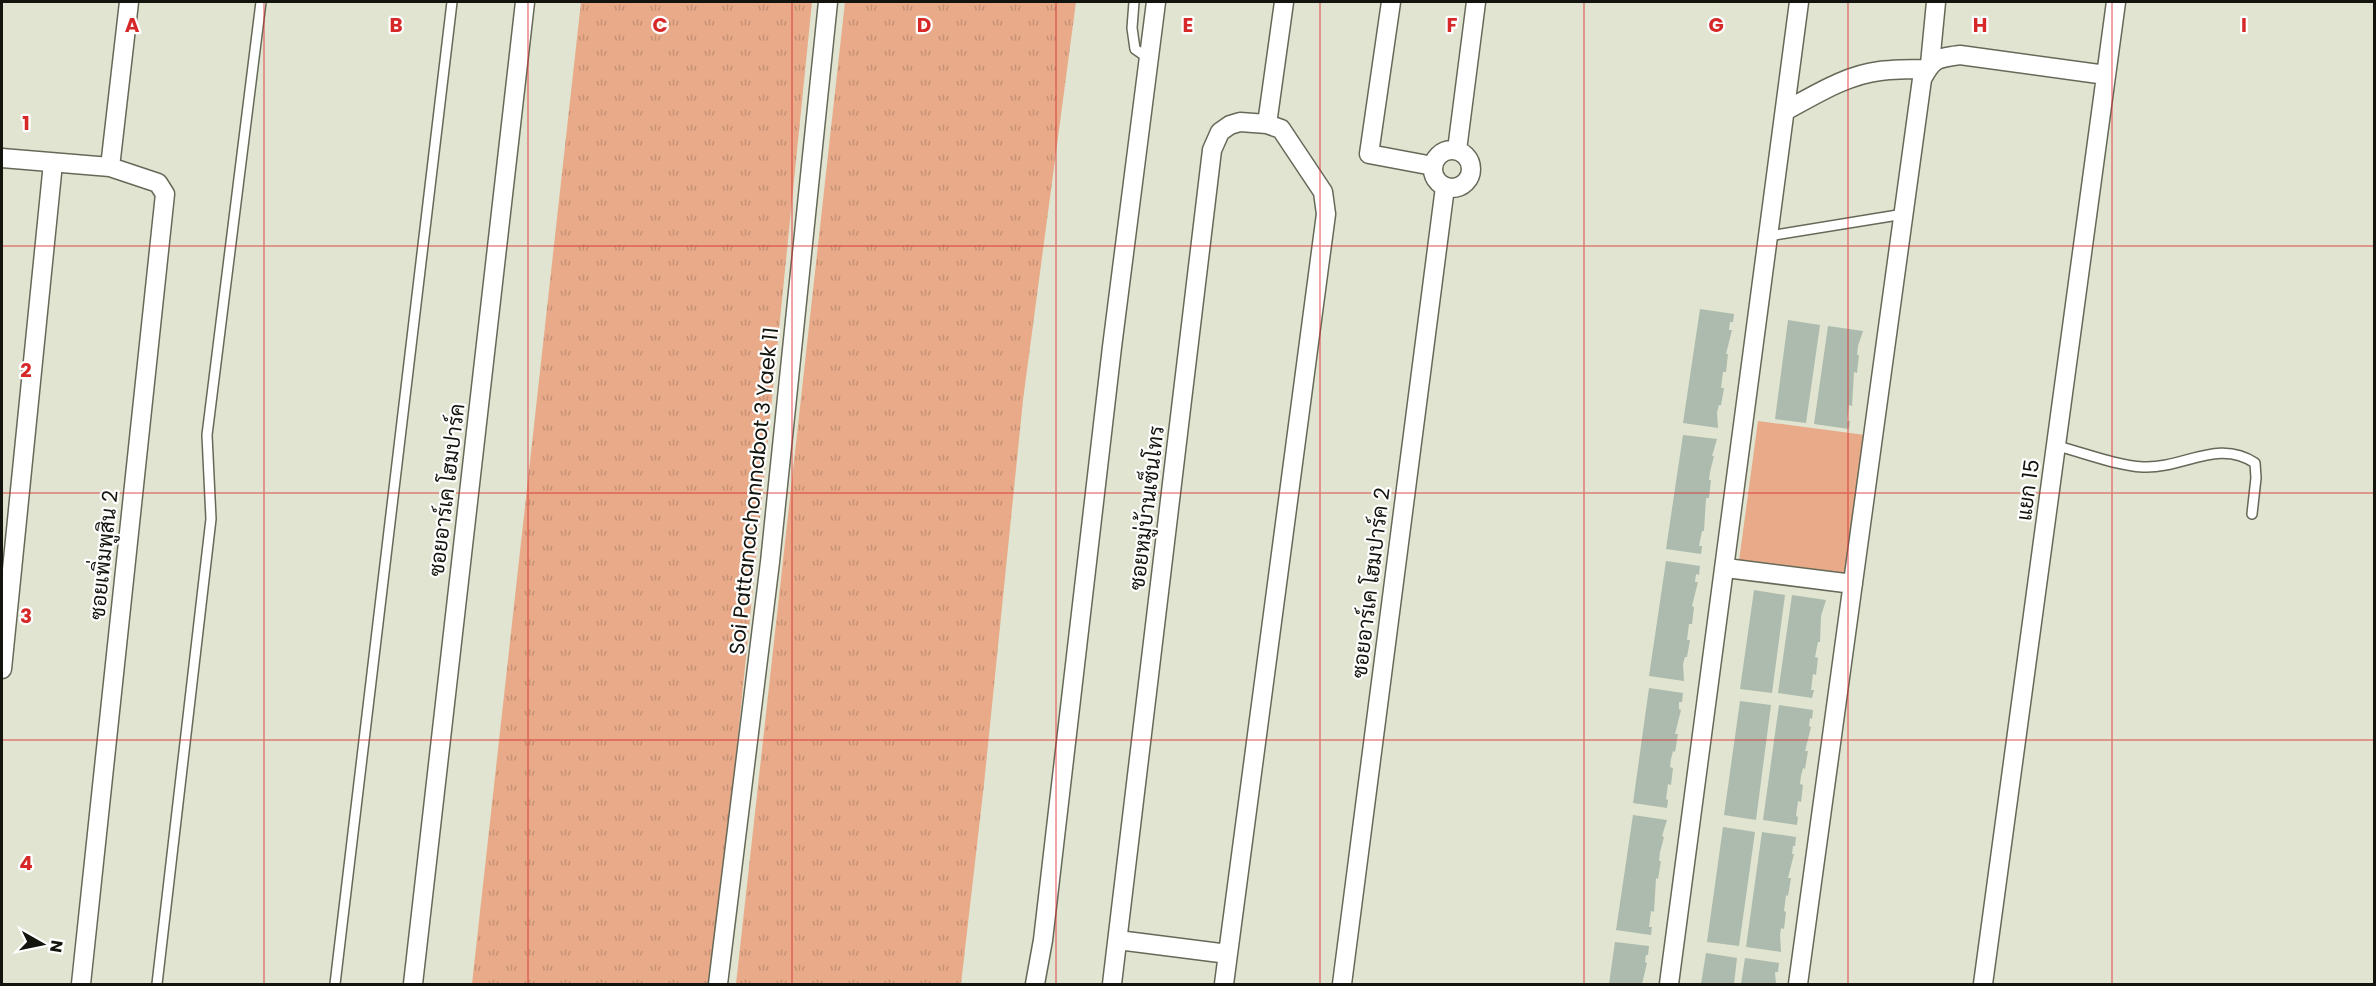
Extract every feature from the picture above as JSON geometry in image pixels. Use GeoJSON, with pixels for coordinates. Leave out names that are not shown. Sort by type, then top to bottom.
{"type":"FeatureCollection","features":[{"type":"Feature","properties":{"kind":"street"},"geometry":{"type":"LineString","coordinates":[[110,167],[129,2]]}},
{"type":"Feature","properties":{"kind":"street","name":"ซอยอาร์เค โฮมปาร์ค"},"geometry":{"type":"LineString","coordinates":[[413,984],[525,2]]}},
{"type":"Feature","properties":{"kind":"street","name":"Soi Pattanachonnabot 3 Yaek 11"},"geometry":{"type":"LineString","coordinates":[[718,984],[771,550],[828,2]]}},
{"type":"Feature","properties":{"kind":"street"},"geometry":{"type":"LineString","coordinates":[[1035,984],[1043,940],[1112,347],[1156,2]]}},
{"type":"Feature","properties":{"kind":"street"},"geometry":{"type":"LineString","coordinates":[[1224,984],[1326,214],[1323,192],[1281,129],[1268,124],[1284,2]]}},
{"type":"Feature","properties":{"kind":"street"},"geometry":{"type":"LineString","coordinates":[[1391,2],[1369,154],[1433,166]]}},
{"type":"Feature","properties":{"kind":"street"},"geometry":{"type":"LineString","coordinates":[[1457,150],[1476,2]]}},
{"type":"Feature","properties":{"kind":"street"},"geometry":{"type":"LineString","coordinates":[[1669,984],[1726,568],[1799,2]]}},
{"type":"Feature","properties":{"kind":"street"},"geometry":{"type":"LineString","coordinates":[[1798,984],[1904,214],[1923,79],[1929,66],[1936,2]]}},
{"type":"Feature","properties":{"kind":"street","name":"แยก 15"},"geometry":{"type":"LineString","coordinates":[[1983,984],[2116,2]]}},
{"type":"Feature","properties":{"kind":"street"},"geometry":{"type":"LineString","coordinates":[[1785,111],[1821,91],[1861,75],[1929,66],[1943,57],[1960,55],[2106,75]]}},
{"type":"Feature","properties":{"kind":"street","name":"ซอยหมู่บ้านเซ็นโทร"},"geometry":{"type":"LineString","coordinates":[[1112,984],[1212,150],[1220,132],[1230,125],[1240,122],[1268,124]]}},
{"type":"Feature","properties":{"kind":"street"},"geometry":{"type":"LineString","coordinates":[[1457,150],[1463,152],[1471,162],[1471,175],[1468,181],[1458,188],[1445,187],[1435,179],[1433,166],[1435,160],[1444,151],[1457,150]]}},
{"type":"Feature","properties":{"kind":"street","name":"ซอยเพิ่มพูสิน 2"},"geometry":{"type":"LineString","coordinates":[[2,158],[110,167],[158,183],[165,194],[81,984]]}},
{"type":"Feature","properties":{"kind":"street"},"geometry":{"type":"LineString","coordinates":[[2,669],[53,163]]}},
{"type":"Feature","properties":{"kind":"street","name":"ซอยอาร์เค โฮมปาร์ค 2"},"geometry":{"type":"LineString","coordinates":[[1342,984],[1445,187]]}},
{"type":"Feature","properties":{"kind":"street"},"geometry":{"type":"LineString","coordinates":[[1726,568],[1853,584]]}},
{"type":"Feature","properties":{"kind":"street"},"geometry":{"type":"LineString","coordinates":[[1118,940],[1228,954]]}},
{"type":"Feature","properties":{"kind":"lane"},"geometry":{"type":"LineString","coordinates":[[157,984],[211,519],[207,435],[261,2]]}},
{"type":"Feature","properties":{"kind":"lane"},"geometry":{"type":"LineString","coordinates":[[335,984],[452,2]]}},
{"type":"Feature","properties":{"kind":"lane"},"geometry":{"type":"LineString","coordinates":[[1134,2],[1132,28],[1135,48],[1149,58]]}},
{"type":"Feature","properties":{"kind":"lane"},"geometry":{"type":"LineString","coordinates":[[1769,236],[1904,214]]}},
{"type":"Feature","properties":{"kind":"lane"},"geometry":{"type":"LineString","coordinates":[[2057,446],[2121,464],[2143,467],[2163,467],[2223,452],[2245,457],[2255,464],[2256,478],[2252,514]]}},
{"type":"Feature","properties":{"kind":"green space"},"geometry":{"type":"Polygon","coordinates":[[[581,2],[812,2],[713,984],[472,984],[581,2]]]}},
{"type":"Feature","properties":{"kind":"green space"},"geometry":{"type":"Polygon","coordinates":[[[845,2],[1076,2],[1023,400],[961,984],[736,984],[845,2]]]}},
{"type":"Feature","properties":{"kind":"green space"},"geometry":{"type":"Polygon","coordinates":[[[1758,421],[1865,435],[1846,576],[1739,561],[1758,421]]]}},
{"type":"Feature","properties":{"kind":"building"},"geometry":{"type":"Polygon","coordinates":[[[1700,309],[1734,314],[1733,322],[1730,322],[1729,330],[1732,330],[1726,354],[1728,354],[1726,372],[1723,372],[1721,388],[1724,388],[1721,405],[1717,412],[1718,428],[1683,423],[1700,309]]]}},
{"type":"Feature","properties":{"kind":"building"},"geometry":{"type":"Polygon","coordinates":[[[1788,320],[1820,325],[1806,423],[1775,419],[1788,320]]]}},
{"type":"Feature","properties":{"kind":"building"},"geometry":{"type":"Polygon","coordinates":[[[1828,326],[1863,331],[1858,346],[1857,373],[1854,372],[1852,406],[1849,405],[1847,421],[1850,421],[1849,429],[1814,424],[1828,326]]]}},
{"type":"Feature","properties":{"kind":"building"},"geometry":{"type":"Polygon","coordinates":[[[1683,435],[1717,439],[1712,456],[1714,456],[1709,480],[1711,480],[1709,498],[1706,498],[1704,531],[1702,531],[1699,546],[1702,546],[1701,554],[1666,549],[1683,435]]]}},
{"type":"Feature","properties":{"kind":"building"},"geometry":{"type":"Polygon","coordinates":[[[1666,561],[1700,566],[1699,575],[1696,574],[1695,582],[1698,582],[1692,606],[1694,607],[1692,624],[1689,624],[1687,640],[1690,640],[1687,657],[1683,664],[1684,681],[1649,676],[1666,561]]]}},
{"type":"Feature","properties":{"kind":"building"},"geometry":{"type":"Polygon","coordinates":[[[1754,590],[1785,595],[1772,693],[1740,689],[1754,590]]]}},
{"type":"Feature","properties":{"kind":"building"},"geometry":{"type":"Polygon","coordinates":[[[1792,595],[1826,600],[1821,616],[1820,642],[1818,642],[1815,657],[1818,658],[1816,675],[1813,674],[1812,698],[1778,693],[1792,595]]]}},
{"type":"Feature","properties":{"kind":"building"},"geometry":{"type":"Polygon","coordinates":[[[1649,688],[1683,693],[1682,702],[1679,702],[1681,710],[1675,734],[1678,734],[1675,752],[1673,751],[1671,759],[1670,767],[1673,768],[1671,785],[1668,784],[1667,808],[1633,803],[1649,688]]]}},
{"type":"Feature","properties":{"kind":"building"},"geometry":{"type":"Polygon","coordinates":[[[1740,701],[1771,705],[1756,820],[1724,815],[1740,701]]]}},
{"type":"Feature","properties":{"kind":"building"},"geometry":{"type":"Polygon","coordinates":[[[1779,705],[1813,710],[1805,751],[1808,751],[1805,769],[1803,768],[1801,776],[1800,784],[1803,785],[1801,802],[1798,801],[1797,825],[1763,820],[1779,705]]]}},
{"type":"Feature","properties":{"kind":"building"},"geometry":{"type":"Polygon","coordinates":[[[1633,815],[1667,820],[1662,836],[1664,837],[1660,852],[1658,879],[1656,878],[1654,912],[1651,911],[1649,927],[1652,927],[1651,935],[1616,930],[1633,815]]]}},
{"type":"Feature","properties":{"kind":"building"},"geometry":{"type":"Polygon","coordinates":[[[1723,827],[1755,832],[1739,946],[1707,942],[1723,827]]]}},
{"type":"Feature","properties":{"kind":"building"},"geometry":{"type":"Polygon","coordinates":[[[1762,832],[1796,837],[1788,878],[1791,878],[1788,896],[1786,895],[1784,929],[1781,928],[1780,935],[1781,952],[1746,947],[1762,832]]]}},
{"type":"Feature","properties":{"kind":"building"},"geometry":{"type":"Polygon","coordinates":[[[1615,942],[1649,946],[1642,984],[1609,984],[1615,942]]]}},
{"type":"Feature","properties":{"kind":"building"},"geometry":{"type":"Polygon","coordinates":[[[1706,953],[1737,958],[1734,984],[1701,984],[1706,953]]]}},
{"type":"Feature","properties":{"kind":"building"},"geometry":{"type":"Polygon","coordinates":[[[1745,958],[1779,963],[1778,972],[1775,972],[1776,984],[1741,984],[1745,958]]]}}]}
